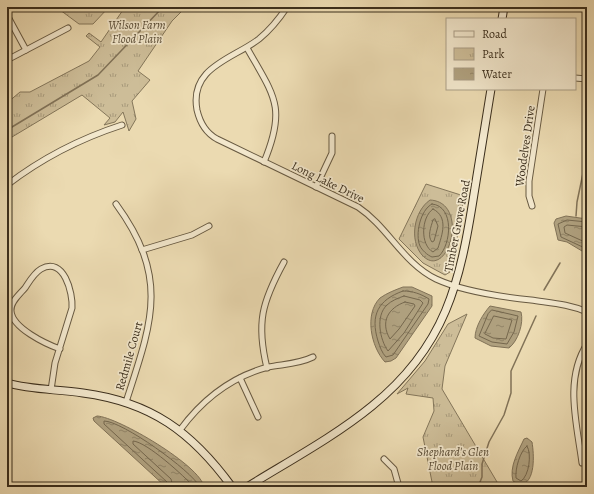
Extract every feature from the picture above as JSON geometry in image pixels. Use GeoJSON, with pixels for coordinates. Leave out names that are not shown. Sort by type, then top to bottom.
{"type":"FeatureCollection","features":[{"type":"Feature","properties":{"kind":"street","name":"Long Lake Drive"},"geometry":{"type":"LineString","coordinates":[[287,7],[267,32],[247,48],[219,63],[204,76],[197,91],[196,107],[204,127],[212,136],[367,214],[418,267],[435,278],[456,285],[506,296],[562,304],[587,312]]}},
{"type":"Feature","properties":{"kind":"street"},"geometry":{"type":"LineString","coordinates":[[502,18],[504,7]]}},
{"type":"Feature","properties":{"kind":"street"},"geometry":{"type":"LineString","coordinates":[[7,14],[26,50]]}},
{"type":"Feature","properties":{"kind":"street"},"geometry":{"type":"LineString","coordinates":[[7,60],[68,28]]}},
{"type":"Feature","properties":{"kind":"street"},"geometry":{"type":"LineString","coordinates":[[247,48],[268,86],[276,108],[276,130],[264,162]]}},
{"type":"Feature","properties":{"kind":"street"},"geometry":{"type":"LineString","coordinates":[[576,78],[587,79]]}},
{"type":"Feature","properties":{"kind":"street","name":"Timber Grove Road"},"geometry":{"type":"LineString","coordinates":[[247,487],[354,420],[389,391],[418,360],[430,343],[448,307],[456,285],[466,248],[491,90]]}},
{"type":"Feature","properties":{"kind":"street","name":"Woodelves Drive"},"geometry":{"type":"LineString","coordinates":[[532,206],[529,196],[529,181],[543,90]]}},
{"type":"Feature","properties":{"kind":"street"},"geometry":{"type":"LineString","coordinates":[[7,185],[54,153],[88,136],[122,125]]}},
{"type":"Feature","properties":{"kind":"street"},"geometry":{"type":"LineString","coordinates":[[316,187],[332,153],[332,136]]}},
{"type":"Feature","properties":{"kind":"street","name":"Redmile Court"},"geometry":{"type":"LineString","coordinates":[[116,204],[131,226],[142,250],[149,276],[150,313],[146,340],[126,402]]}},
{"type":"Feature","properties":{"kind":"street"},"geometry":{"type":"LineString","coordinates":[[142,250],[192,235],[209,226]]}},
{"type":"Feature","properties":{"kind":"street"},"geometry":{"type":"LineString","coordinates":[[267,368],[261,344],[262,315],[268,295],[284,262]]}},
{"type":"Feature","properties":{"kind":"street"},"geometry":{"type":"LineString","coordinates":[[51,390],[53,373],[72,308],[72,294],[63,274],[54,268],[45,268],[36,274],[14,301],[11,311],[15,322],[20,326],[37,339],[60,349]]}},
{"type":"Feature","properties":{"kind":"street"},"geometry":{"type":"LineString","coordinates":[[582,463],[574,391],[577,368],[587,344]]}},
{"type":"Feature","properties":{"kind":"street"},"geometry":{"type":"LineString","coordinates":[[180,430],[202,404],[221,389],[240,378],[267,368],[303,362],[313,357]]}},
{"type":"Feature","properties":{"kind":"street"},"geometry":{"type":"LineString","coordinates":[[240,378],[258,416]]}},
{"type":"Feature","properties":{"kind":"street"},"geometry":{"type":"LineString","coordinates":[[7,383],[51,390],[94,394],[126,402],[152,412],[180,430],[204,452],[232,487]]}},
{"type":"Feature","properties":{"kind":"street"},"geometry":{"type":"LineString","coordinates":[[384,459],[394,469],[399,487]]}},
{"type":"Feature","properties":{"kind":"green space"},"geometry":{"type":"Polygon","coordinates":[[[56,7],[109,7],[93,24],[79,24],[56,7]]]}},
{"type":"Feature","properties":{"kind":"green space","name":"Wilson Farm Flood Plain"},"geometry":{"type":"Polygon","coordinates":[[[125,7],[186,7],[172,21],[138,71],[150,80],[132,101],[136,119],[129,131],[123,112],[115,122],[104,125],[110,118],[82,95],[7,140],[7,103],[20,92],[30,92],[89,61],[100,47],[86,36],[89,33],[101,42],[125,7]]]}},
{"type":"Feature","properties":{"kind":"green space"},"geometry":{"type":"Polygon","coordinates":[[[426,184],[464,196],[453,263],[450,272],[445,275],[423,263],[399,239],[426,184]]]}},
{"type":"Feature","properties":{"kind":"green space","name":"Shephard's Glen Flood Plain"},"geometry":{"type":"Polygon","coordinates":[[[467,314],[445,366],[442,389],[500,487],[433,487],[423,437],[434,411],[433,398],[406,394],[408,388],[397,394],[425,361],[448,324],[467,314]]]}},
{"type":"Feature","properties":{"kind":"water"},"geometry":{"type":"Polygon","coordinates":[[[430,200],[442,204],[450,213],[452,226],[451,239],[447,250],[440,258],[431,261],[422,255],[418,249],[415,234],[415,226],[420,211],[430,200]]]}},
{"type":"Feature","properties":{"kind":"water"},"geometry":{"type":"Polygon","coordinates":[[[566,216],[587,219],[587,254],[567,242],[558,240],[554,223],[556,219],[566,216]]]}},
{"type":"Feature","properties":{"kind":"water"},"geometry":{"type":"Polygon","coordinates":[[[403,287],[412,287],[432,296],[432,306],[396,358],[385,362],[380,356],[373,339],[371,330],[372,313],[380,298],[403,287]]]}},
{"type":"Feature","properties":{"kind":"water"},"geometry":{"type":"Polygon","coordinates":[[[490,306],[521,312],[522,321],[520,332],[509,348],[491,346],[475,338],[476,329],[490,306]]]}},
{"type":"Feature","properties":{"kind":"water"},"geometry":{"type":"Polygon","coordinates":[[[97,416],[108,418],[139,433],[157,444],[189,467],[199,478],[204,487],[166,487],[94,421],[93,418],[97,416]]]}},
{"type":"Feature","properties":{"kind":"water"},"geometry":{"type":"Polygon","coordinates":[[[527,438],[532,442],[533,467],[529,479],[520,485],[513,481],[512,470],[519,449],[524,439],[527,438]]]}},
{"type":"Feature","properties":{"kind":"waterway"},"geometry":{"type":"LineString","coordinates":[[7,130],[98,75],[163,7]]}},
{"type":"Feature","properties":{"kind":"waterway"},"geometry":{"type":"LineString","coordinates":[[576,216],[577,202],[587,154]]}},
{"type":"Feature","properties":{"kind":"waterway"},"geometry":{"type":"LineString","coordinates":[[544,290],[560,263]]}},
{"type":"Feature","properties":{"kind":"waterway"},"geometry":{"type":"LineString","coordinates":[[478,487],[482,477],[482,464],[489,442],[504,415],[511,393],[511,371],[536,316]]}}]}
